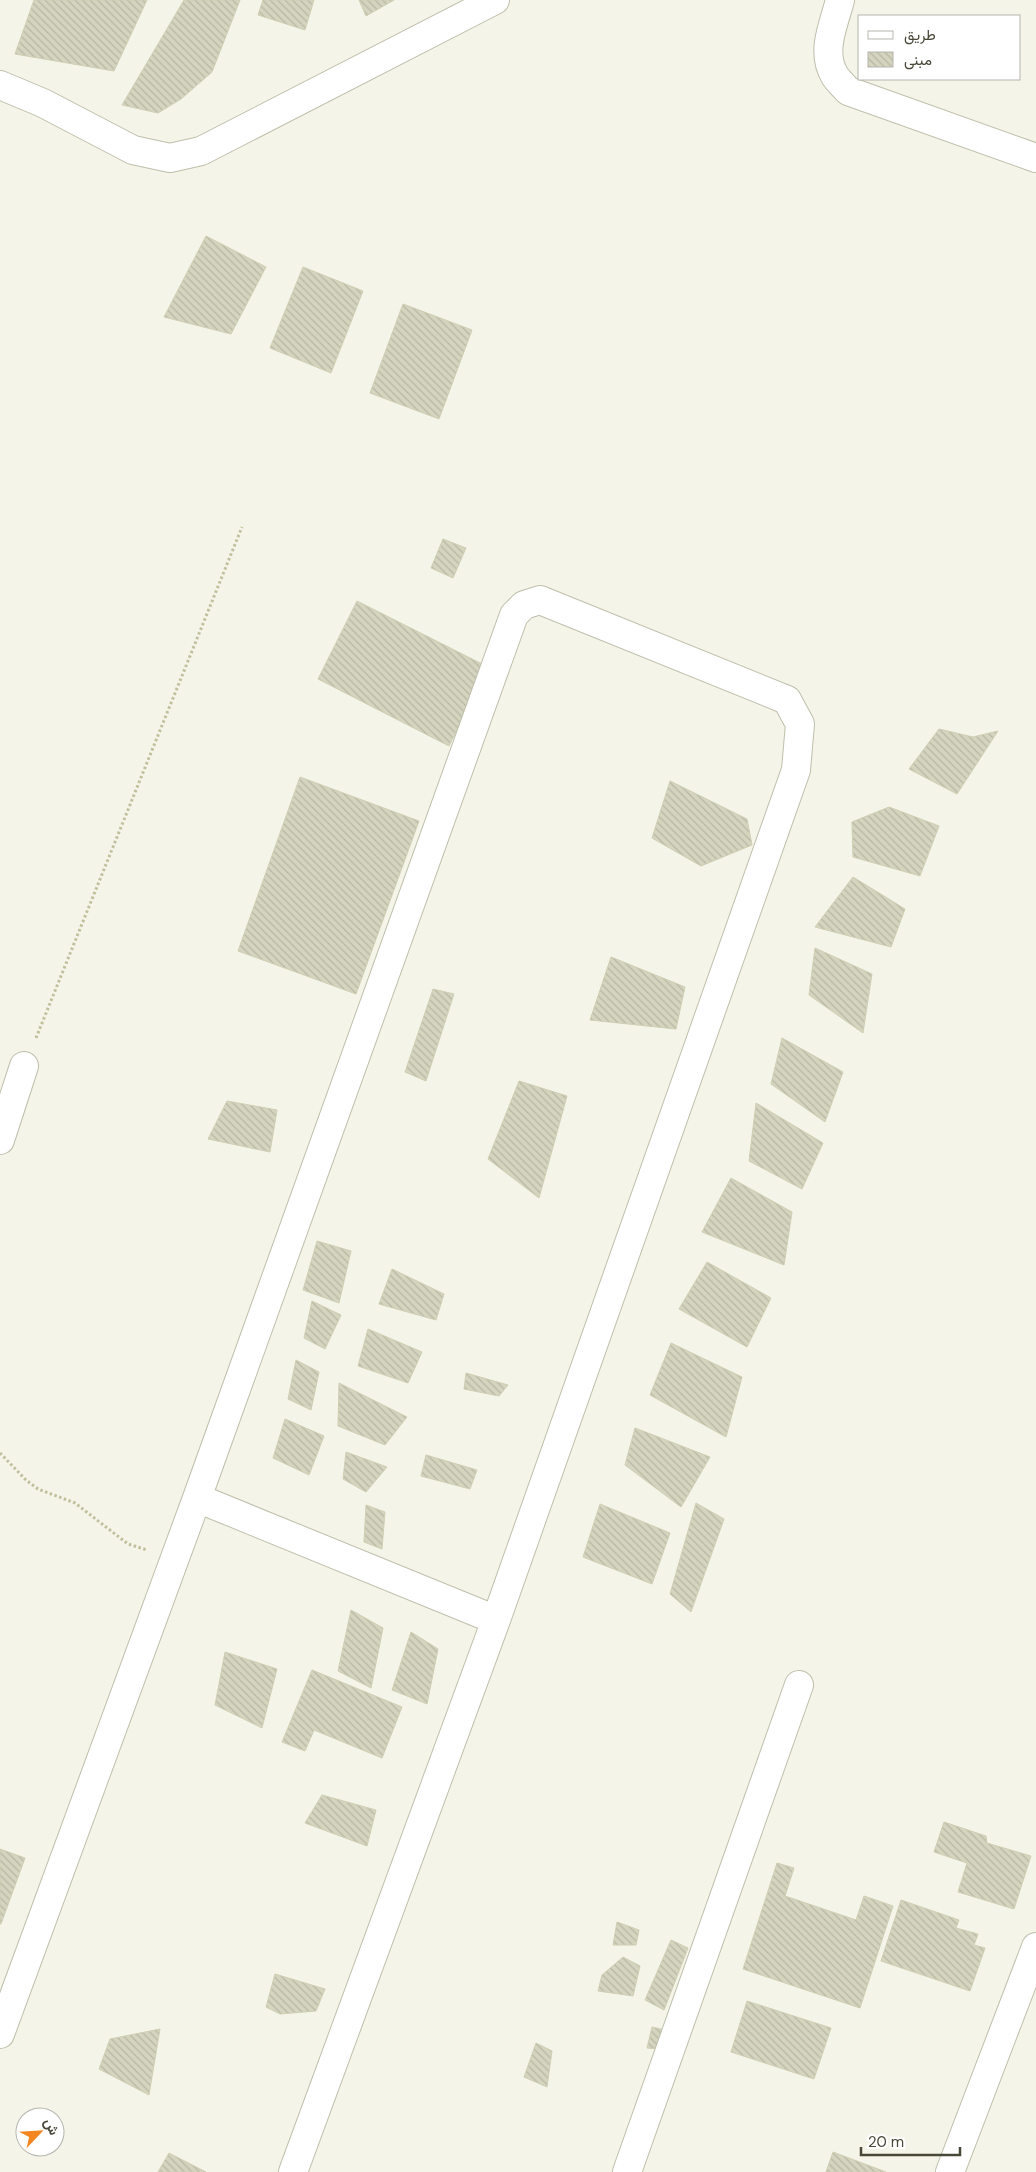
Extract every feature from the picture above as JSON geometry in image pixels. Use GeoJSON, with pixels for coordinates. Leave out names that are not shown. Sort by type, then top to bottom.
{"type":"FeatureCollection","features":[{"type":"Feature","properties":{"kind":"street"},"geometry":{"type":"LineString","coordinates":[[0,85],[43,103],[133,150],[170,158],[201,151],[495,0]]}},
{"type":"Feature","properties":{"kind":"street"},"geometry":{"type":"LineString","coordinates":[[840,0],[828,39],[828,58],[834,76],[848,90],[1036,158]]}},
{"type":"Feature","properties":{"kind":"street"},"geometry":{"type":"LineString","coordinates":[[0,2034],[180,1545],[514,615],[524,605],[540,600],[787,700],[800,724],[796,770],[496,1620],[293,2172]]}},
{"type":"Feature","properties":{"kind":"street"},"geometry":{"type":"LineString","coordinates":[[0,1140],[14,1075]]}},
{"type":"Feature","properties":{"kind":"street"},"geometry":{"type":"LineString","coordinates":[[197,1498],[496,1620]]}},
{"type":"Feature","properties":{"kind":"street"},"geometry":{"type":"LineString","coordinates":[[627,2172],[799,1685]]}},
{"type":"Feature","properties":{"kind":"street"},"geometry":{"type":"LineString","coordinates":[[950,2172],[1036,1947]]}},
{"type":"Feature","properties":{"kind":"path"},"geometry":{"type":"LineString","coordinates":[[14,1075],[242,527]]}},
{"type":"Feature","properties":{"kind":"path"},"geometry":{"type":"LineString","coordinates":[[0,1452],[26,1480],[38,1489],[75,1503],[128,1544],[152,1551],[180,1545]]}},
{"type":"Feature","properties":{"kind":"building"},"geometry":{"type":"Polygon","coordinates":[[[34,0],[147,0],[114,71],[15,54],[34,0]]]}},
{"type":"Feature","properties":{"kind":"building"},"geometry":{"type":"Polygon","coordinates":[[[184,0],[240,0],[212,72],[181,99],[158,113],[122,105],[184,0]]]}},
{"type":"Feature","properties":{"kind":"building"},"geometry":{"type":"Polygon","coordinates":[[[263,0],[314,0],[305,30],[258,15],[263,0]]]}},
{"type":"Feature","properties":{"kind":"building"},"geometry":{"type":"Polygon","coordinates":[[[359,0],[394,0],[366,16],[359,0]]]}},
{"type":"Feature","properties":{"kind":"building"},"geometry":{"type":"Polygon","coordinates":[[[206,236],[266,267],[231,334],[164,317],[206,236]]]}},
{"type":"Feature","properties":{"kind":"building"},"geometry":{"type":"Polygon","coordinates":[[[303,267],[363,291],[331,373],[270,348],[303,267]]]}},
{"type":"Feature","properties":{"kind":"building"},"geometry":{"type":"Polygon","coordinates":[[[403,304],[472,330],[439,419],[370,393],[403,304]]]}},
{"type":"Feature","properties":{"kind":"building"},"geometry":{"type":"Polygon","coordinates":[[[443,539],[466,548],[453,578],[431,568],[443,539]]]}},
{"type":"Feature","properties":{"kind":"building"},"geometry":{"type":"Polygon","coordinates":[[[357,601],[488,667],[449,746],[318,679],[357,601]]]}},
{"type":"Feature","properties":{"kind":"building"},"geometry":{"type":"Polygon","coordinates":[[[939,729],[973,737],[998,731],[957,794],[909,769],[939,729]]]}},
{"type":"Feature","properties":{"kind":"building"},"geometry":{"type":"Polygon","coordinates":[[[300,777],[419,821],[356,994],[238,951],[300,777]]]}},
{"type":"Feature","properties":{"kind":"building"},"geometry":{"type":"Polygon","coordinates":[[[670,781],[747,819],[752,845],[701,866],[652,838],[670,781]]]}},
{"type":"Feature","properties":{"kind":"building"},"geometry":{"type":"Polygon","coordinates":[[[889,807],[939,826],[920,876],[853,857],[852,822],[889,807]]]}},
{"type":"Feature","properties":{"kind":"building"},"geometry":{"type":"Polygon","coordinates":[[[853,877],[905,909],[891,947],[815,927],[853,877]]]}},
{"type":"Feature","properties":{"kind":"building"},"geometry":{"type":"Polygon","coordinates":[[[815,948],[872,974],[863,1033],[809,995],[815,948]]]}},
{"type":"Feature","properties":{"kind":"building"},"geometry":{"type":"Polygon","coordinates":[[[611,957],[685,987],[676,1029],[590,1020],[611,957]]]}},
{"type":"Feature","properties":{"kind":"building"},"geometry":{"type":"Polygon","coordinates":[[[433,989],[454,994],[426,1081],[405,1072],[433,989]]]}},
{"type":"Feature","properties":{"kind":"building"},"geometry":{"type":"Polygon","coordinates":[[[782,1038],[843,1072],[825,1122],[771,1084],[782,1038]]]}},
{"type":"Feature","properties":{"kind":"building"},"geometry":{"type":"Polygon","coordinates":[[[519,1081],[567,1096],[539,1198],[488,1159],[519,1081]]]}},
{"type":"Feature","properties":{"kind":"building"},"geometry":{"type":"Polygon","coordinates":[[[227,1101],[277,1110],[270,1152],[208,1139],[227,1101]]]}},
{"type":"Feature","properties":{"kind":"building"},"geometry":{"type":"Polygon","coordinates":[[[756,1103],[823,1143],[802,1189],[749,1161],[756,1103]]]}},
{"type":"Feature","properties":{"kind":"building"},"geometry":{"type":"Polygon","coordinates":[[[731,1178],[792,1212],[784,1265],[702,1232],[731,1178]]]}},
{"type":"Feature","properties":{"kind":"building"},"geometry":{"type":"Polygon","coordinates":[[[317,1241],[351,1251],[339,1303],[303,1290],[317,1241]]]}},
{"type":"Feature","properties":{"kind":"building"},"geometry":{"type":"Polygon","coordinates":[[[707,1262],[771,1298],[747,1347],[679,1309],[707,1262]]]}},
{"type":"Feature","properties":{"kind":"building"},"geometry":{"type":"Polygon","coordinates":[[[392,1269],[444,1294],[436,1320],[379,1304],[392,1269]]]}},
{"type":"Feature","properties":{"kind":"building"},"geometry":{"type":"Polygon","coordinates":[[[312,1301],[341,1315],[325,1349],[304,1338],[312,1301]]]}},
{"type":"Feature","properties":{"kind":"building"},"geometry":{"type":"Polygon","coordinates":[[[368,1329],[422,1352],[408,1383],[358,1366],[368,1329]]]}},
{"type":"Feature","properties":{"kind":"building"},"geometry":{"type":"Polygon","coordinates":[[[671,1343],[742,1377],[726,1437],[650,1395],[671,1343]]]}},
{"type":"Feature","properties":{"kind":"building"},"geometry":{"type":"Polygon","coordinates":[[[296,1360],[319,1372],[311,1410],[288,1399],[296,1360]]]}},
{"type":"Feature","properties":{"kind":"building"},"geometry":{"type":"Polygon","coordinates":[[[466,1373],[508,1385],[499,1396],[464,1389],[466,1373]]]}},
{"type":"Feature","properties":{"kind":"building"},"geometry":{"type":"Polygon","coordinates":[[[339,1383],[407,1417],[385,1445],[338,1426],[339,1383]]]}},
{"type":"Feature","properties":{"kind":"building"},"geometry":{"type":"Polygon","coordinates":[[[285,1419],[324,1436],[309,1475],[273,1458],[285,1419]]]}},
{"type":"Feature","properties":{"kind":"building"},"geometry":{"type":"Polygon","coordinates":[[[635,1428],[710,1457],[681,1507],[625,1465],[635,1428]]]}},
{"type":"Feature","properties":{"kind":"building"},"geometry":{"type":"Polygon","coordinates":[[[346,1452],[387,1467],[366,1492],[343,1479],[346,1452]]]}},
{"type":"Feature","properties":{"kind":"building"},"geometry":{"type":"Polygon","coordinates":[[[426,1455],[477,1470],[470,1489],[421,1476],[426,1455]]]}},
{"type":"Feature","properties":{"kind":"building"},"geometry":{"type":"Polygon","coordinates":[[[696,1503],[724,1519],[691,1612],[670,1594],[696,1503]]]}},
{"type":"Feature","properties":{"kind":"building"},"geometry":{"type":"Polygon","coordinates":[[[600,1504],[670,1533],[652,1584],[583,1557],[600,1504]]]}},
{"type":"Feature","properties":{"kind":"building"},"geometry":{"type":"Polygon","coordinates":[[[366,1505],[385,1512],[382,1549],[364,1542],[366,1505]]]}},
{"type":"Feature","properties":{"kind":"building"},"geometry":{"type":"Polygon","coordinates":[[[351,1610],[383,1628],[371,1688],[338,1671],[351,1610]]]}},
{"type":"Feature","properties":{"kind":"building"},"geometry":{"type":"Polygon","coordinates":[[[411,1632],[438,1649],[427,1704],[392,1690],[411,1632]]]}},
{"type":"Feature","properties":{"kind":"building"},"geometry":{"type":"Polygon","coordinates":[[[225,1652],[277,1669],[262,1728],[215,1705],[225,1652]]]}},
{"type":"Feature","properties":{"kind":"building"},"geometry":{"type":"Polygon","coordinates":[[[312,1670],[402,1707],[382,1758],[314,1730],[305,1751],[282,1742],[312,1670]]]}},
{"type":"Feature","properties":{"kind":"building"},"geometry":{"type":"Polygon","coordinates":[[[322,1795],[376,1810],[367,1846],[305,1823],[322,1795]]]}},
{"type":"Feature","properties":{"kind":"building"},"geometry":{"type":"Polygon","coordinates":[[[944,1822],[986,1836],[987,1843],[1031,1856],[1014,1909],[958,1892],[967,1863],[934,1852],[944,1822]]]}},
{"type":"Feature","properties":{"kind":"building"},"geometry":{"type":"Polygon","coordinates":[[[0,1849],[25,1858],[1,1924],[0,1924],[0,1849]]]}},
{"type":"Feature","properties":{"kind":"building"},"geometry":{"type":"Polygon","coordinates":[[[777,1863],[794,1868],[785,1896],[856,1920],[864,1896],[893,1906],[860,2008],[743,1969],[777,1863]]]}},
{"type":"Feature","properties":{"kind":"building"},"geometry":{"type":"Polygon","coordinates":[[[901,1900],[959,1920],[956,1928],[978,1934],[974,1945],[985,1948],[970,1991],[881,1961],[901,1900]]]}},
{"type":"Feature","properties":{"kind":"building"},"geometry":{"type":"Polygon","coordinates":[[[617,1922],[639,1930],[636,1945],[613,1945],[617,1922]]]}},
{"type":"Feature","properties":{"kind":"building"},"geometry":{"type":"Polygon","coordinates":[[[671,1940],[688,1948],[664,2010],[645,2000],[671,1940]]]}},
{"type":"Feature","properties":{"kind":"building"},"geometry":{"type":"Polygon","coordinates":[[[623,1957],[640,1966],[633,1996],[598,1991],[602,1975],[623,1957]]]}},
{"type":"Feature","properties":{"kind":"building"},"geometry":{"type":"Polygon","coordinates":[[[275,1974],[325,1989],[316,2011],[280,2014],[266,2007],[275,1974]]]}},
{"type":"Feature","properties":{"kind":"building"},"geometry":{"type":"Polygon","coordinates":[[[747,2001],[831,2028],[814,2079],[731,2052],[747,2001]]]}},
{"type":"Feature","properties":{"kind":"building"},"geometry":{"type":"Polygon","coordinates":[[[652,2027],[665,2030],[659,2049],[647,2048],[652,2027]]]}},
{"type":"Feature","properties":{"kind":"building"},"geometry":{"type":"Polygon","coordinates":[[[160,2029],[149,2095],[99,2069],[110,2039],[160,2029]]]}},
{"type":"Feature","properties":{"kind":"building"},"geometry":{"type":"Polygon","coordinates":[[[536,2043],[552,2051],[547,2087],[524,2077],[536,2043]]]}},
{"type":"Feature","properties":{"kind":"building"},"geometry":{"type":"Polygon","coordinates":[[[833,2152],[886,2172],[826,2172],[833,2152]]]}},
{"type":"Feature","properties":{"kind":"building"},"geometry":{"type":"Polygon","coordinates":[[[169,2153],[206,2172],[158,2172],[169,2153]]]}}]}
